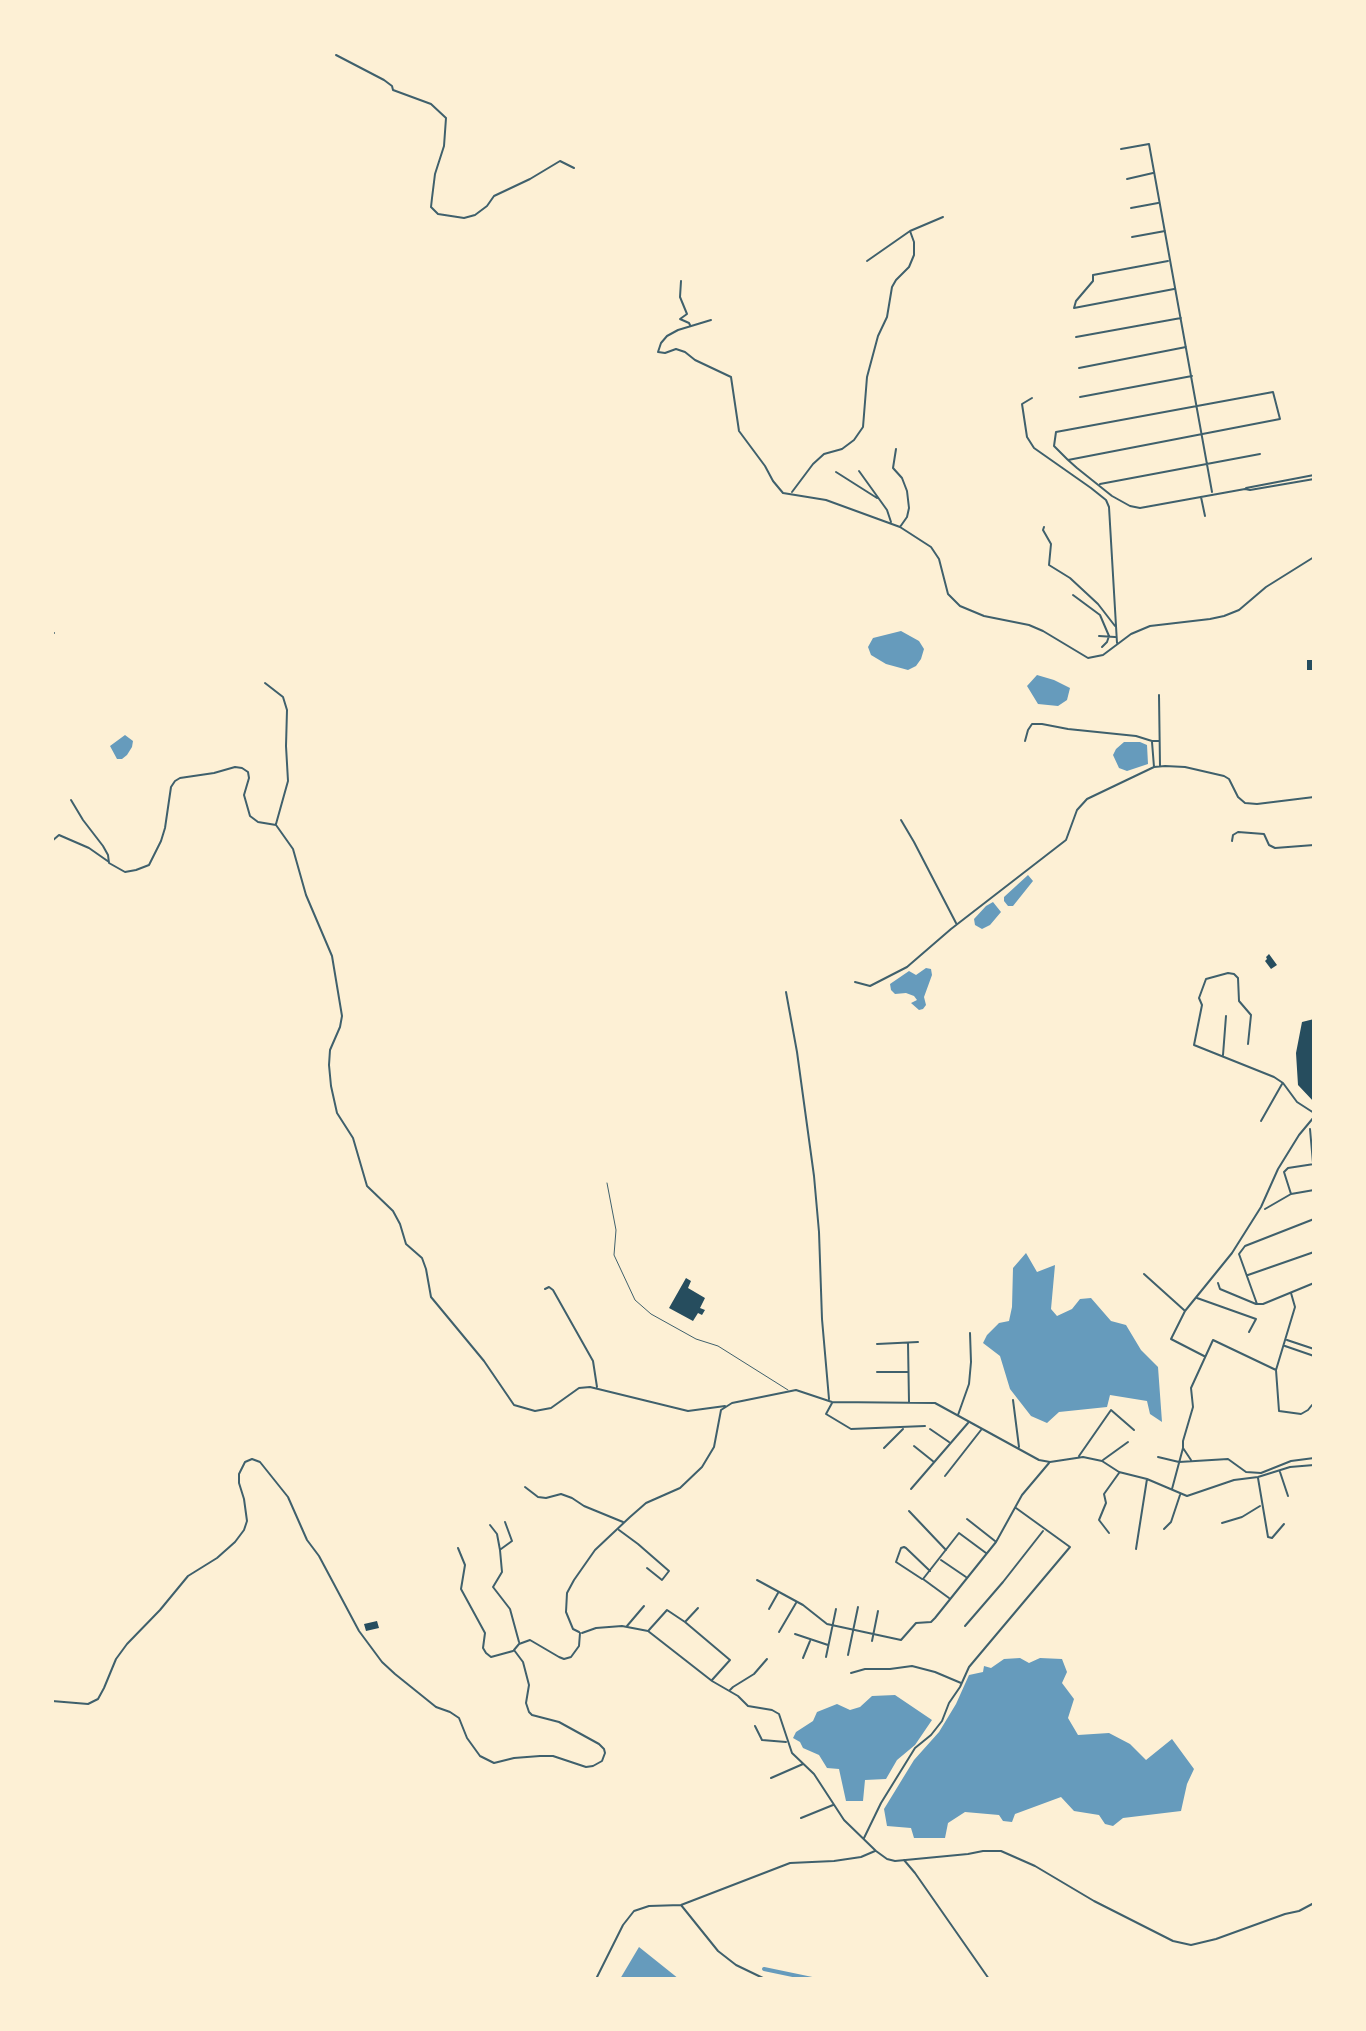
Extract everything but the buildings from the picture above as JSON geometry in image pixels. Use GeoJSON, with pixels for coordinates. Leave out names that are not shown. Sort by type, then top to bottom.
{"type":"FeatureCollection","features":[{"type":"Feature","properties":{"kind":"street"},"geometry":{"type":"LineString","coordinates":[[336,55],[384,80],[393,90],[431,104],[446,118],[444,146],[435,174],[431,207],[438,214],[449,218],[475,215],[494,196],[560,161],[574,168]]}},
{"type":"Feature","properties":{"kind":"street"},"geometry":{"type":"LineString","coordinates":[[1121,149],[1149,144],[1213,495]]}},
{"type":"Feature","properties":{"kind":"street"},"geometry":{"type":"LineString","coordinates":[[1127,179],[1154,173]]}},
{"type":"Feature","properties":{"kind":"street"},"geometry":{"type":"LineString","coordinates":[[1131,208],[1160,203]]}},
{"type":"Feature","properties":{"kind":"street"},"geometry":{"type":"LineString","coordinates":[[867,261],[910,231],[943,217]]}},
{"type":"Feature","properties":{"kind":"street"},"geometry":{"type":"LineString","coordinates":[[791,494],[813,464],[824,454],[842,449],[854,440],[863,427],[867,377],[878,336],[887,317],[892,287],[909,267],[914,255],[910,231]]}},
{"type":"Feature","properties":{"kind":"street"},"geometry":{"type":"LineString","coordinates":[[1132,237],[1165,231]]}},
{"type":"Feature","properties":{"kind":"street"},"geometry":{"type":"LineString","coordinates":[[1171,260],[1093,275],[1093,281],[1074,308],[1175,289]]}},
{"type":"Feature","properties":{"kind":"street"},"geometry":{"type":"LineString","coordinates":[[681,281],[680,297],[687,314],[680,319],[689,323],[690,327]]}},
{"type":"Feature","properties":{"kind":"street"},"geometry":{"type":"LineString","coordinates":[[1076,337],[1181,318]]}},
{"type":"Feature","properties":{"kind":"street"},"geometry":{"type":"LineString","coordinates":[[711,320],[667,336],[658,352],[676,349],[685,352],[731,377],[739,431],[783,493],[826,500],[900,527],[931,547],[939,559],[948,594],[960,606],[984,616],[1029,625],[1088,658],[1103,655],[1131,634],[1150,626],[1210,619],[1239,610],[1266,587],[1314,557]]}},
{"type":"Feature","properties":{"kind":"street"},"geometry":{"type":"LineString","coordinates":[[1079,368],[1186,347]]}},
{"type":"Feature","properties":{"kind":"street"},"geometry":{"type":"LineString","coordinates":[[1080,397],[1192,376]]}},
{"type":"Feature","properties":{"kind":"street"},"geometry":{"type":"LineString","coordinates":[[1068,460],[1280,419],[1273,392],[1056,432],[1054,446],[1068,460],[1112,496],[1140,508],[1314,477]]}},
{"type":"Feature","properties":{"kind":"street"},"geometry":{"type":"LineString","coordinates":[[1032,398],[1022,404],[1027,437],[1034,448],[1091,488],[1106,500],[1109,507],[1117,645]]}},
{"type":"Feature","properties":{"kind":"street"},"geometry":{"type":"LineString","coordinates":[[896,449],[892,465],[902,478],[909,508],[900,527]]}},
{"type":"Feature","properties":{"kind":"street"},"geometry":{"type":"LineString","coordinates":[[1098,484],[1260,454]]}},
{"type":"Feature","properties":{"kind":"street"},"geometry":{"type":"LineString","coordinates":[[859,471],[887,510],[891,524]]}},
{"type":"Feature","properties":{"kind":"street"},"geometry":{"type":"LineString","coordinates":[[836,472],[878,499]]}},
{"type":"Feature","properties":{"kind":"street"},"geometry":{"type":"LineString","coordinates":[[1201,497],[1205,516]]}},
{"type":"Feature","properties":{"kind":"street"},"geometry":{"type":"LineString","coordinates":[[1044,527],[1051,544],[1049,565],[1070,578],[1098,604],[1116,627]]}},
{"type":"Feature","properties":{"kind":"street"},"geometry":{"type":"LineString","coordinates":[[1073,595],[1100,615],[1109,636],[1102,647]]}},
{"type":"Feature","properties":{"kind":"street"},"geometry":{"type":"LineString","coordinates":[[1099,636],[1116,637]]}},
{"type":"Feature","properties":{"kind":"street"},"geometry":{"type":"LineString","coordinates":[[265,683],[283,697],[287,710],[288,781],[276,825]]}},
{"type":"Feature","properties":{"kind":"street"},"geometry":{"type":"LineString","coordinates":[[1159,695],[1160,766]]}},
{"type":"Feature","properties":{"kind":"street"},"geometry":{"type":"LineString","coordinates":[[1025,741],[1032,724],[1042,724],[1159,741]]}},
{"type":"Feature","properties":{"kind":"street"},"geometry":{"type":"LineString","coordinates":[[1152,741],[1154,767]]}},
{"type":"Feature","properties":{"kind":"street"},"geometry":{"type":"LineString","coordinates":[[52,841],[59,835],[89,848],[125,872],[149,865],[161,841],[171,787],[175,781],[235,767],[246,770],[249,778],[244,795],[250,816],[258,822],[276,825],[293,849],[306,895],[332,956],[342,1016],[330,1050],[331,1086],[337,1113],[353,1138],[367,1186],[393,1211],[406,1244],[422,1258],[431,1297],[484,1361],[514,1405],[535,1411],[551,1408],[579,1388],[590,1387],[688,1411],[796,1390],[831,1401],[935,1403],[1039,1460],[1050,1462],[1078,1458],[1102,1461],[1119,1472],[1192,1496],[1234,1480],[1258,1477],[1290,1467],[1314,1465]]}},
{"type":"Feature","properties":{"kind":"street"},"geometry":{"type":"LineString","coordinates":[[855,982],[870,986],[907,967],[1066,840],[1077,810],[1087,799],[1154,767],[1185,767],[1224,776],[1245,803],[1314,797]]}},
{"type":"Feature","properties":{"kind":"street"},"geometry":{"type":"LineString","coordinates":[[71,800],[103,846],[109,863]]}},
{"type":"Feature","properties":{"kind":"street"},"geometry":{"type":"LineString","coordinates":[[901,820],[957,924]]}},
{"type":"Feature","properties":{"kind":"street"},"geometry":{"type":"LineString","coordinates":[[1232,841],[1233,835],[1238,832],[1264,834],[1269,845],[1275,848],[1314,845]]}},
{"type":"Feature","properties":{"kind":"street"},"geometry":{"type":"LineString","coordinates":[[1204,1356],[1171,1339],[1185,1311],[1232,1253],[1261,1207],[1278,1169],[1314,1115],[1274,1077],[1194,1045],[1202,1005],[1199,998],[1206,979],[1228,973],[1238,978],[1239,1001],[1251,1015],[1248,1044]]}},
{"type":"Feature","properties":{"kind":"street"},"geometry":{"type":"LineString","coordinates":[[786,992],[814,1176],[831,1401],[826,1414],[851,1429],[925,1426]]}},
{"type":"Feature","properties":{"kind":"street"},"geometry":{"type":"LineString","coordinates":[[1223,1056],[1226,1016]]}},
{"type":"Feature","properties":{"kind":"street"},"geometry":{"type":"LineString","coordinates":[[1261,1121],[1283,1083]]}},
{"type":"Feature","properties":{"kind":"street"},"geometry":{"type":"LineString","coordinates":[[1291,1194],[1284,1172],[1288,1168],[1314,1164],[1310,1129]]}},
{"type":"Feature","properties":{"kind":"street"},"geometry":{"type":"LineString","coordinates":[[1265,1209],[1291,1194],[1314,1190]]}},
{"type":"Feature","properties":{"kind":"street"},"geometry":{"type":"LineString","coordinates":[[1257,1304],[1239,1254],[1245,1246],[1314,1219]]}},
{"type":"Feature","properties":{"kind":"street"},"geometry":{"type":"LineString","coordinates":[[1247,1276],[1314,1252]]}},
{"type":"Feature","properties":{"kind":"street"},"geometry":{"type":"LineString","coordinates":[[1144,1274],[1185,1311]]}},
{"type":"Feature","properties":{"kind":"street"},"geometry":{"type":"LineString","coordinates":[[1218,1283],[1220,1289],[1257,1304],[1314,1283]]}},
{"type":"Feature","properties":{"kind":"street"},"geometry":{"type":"LineString","coordinates":[[545,1289],[549,1287],[553,1290],[593,1361],[597,1388]]}},
{"type":"Feature","properties":{"kind":"street"},"geometry":{"type":"LineString","coordinates":[[1290,1292],[1295,1307],[1276,1370],[1279,1411],[1301,1414],[1312,1405]]}},
{"type":"Feature","properties":{"kind":"street"},"geometry":{"type":"LineString","coordinates":[[1196,1297],[1256,1319],[1249,1332]]}},
{"type":"Feature","properties":{"kind":"street"},"geometry":{"type":"LineString","coordinates":[[958,1416],[969,1384],[970,1333]]}},
{"type":"Feature","properties":{"kind":"street"},"geometry":{"type":"LineString","coordinates":[[1172,1490],[1193,1407],[1191,1388],[1213,1340],[1276,1370]]}},
{"type":"Feature","properties":{"kind":"street"},"geometry":{"type":"LineString","coordinates":[[1286,1340],[1314,1349]]}},
{"type":"Feature","properties":{"kind":"street"},"geometry":{"type":"LineString","coordinates":[[877,1344],[918,1342]]}},
{"type":"Feature","properties":{"kind":"street"},"geometry":{"type":"LineString","coordinates":[[908,1343],[909,1403]]}},
{"type":"Feature","properties":{"kind":"street"},"geometry":{"type":"LineString","coordinates":[[1284,1346],[1314,1356]]}},
{"type":"Feature","properties":{"kind":"street"},"geometry":{"type":"LineString","coordinates":[[877,1372],[909,1372]]}},
{"type":"Feature","properties":{"kind":"street"},"geometry":{"type":"LineString","coordinates":[[1013,1400],[1019,1448]]}},
{"type":"Feature","properties":{"kind":"street"},"geometry":{"type":"LineString","coordinates":[[725,1406],[721,1410],[714,1447],[702,1467],[680,1488],[646,1503],[595,1550],[567,1593],[566,1612],[573,1629],[580,1633],[596,1628],[626,1627],[648,1631],[748,1706],[779,1714],[792,1753],[814,1774],[844,1820],[887,1859],[895,1861],[1001,1851],[1035,1866],[1094,1901],[1173,1941],[1191,1945],[1299,1911],[1314,1903]]}},
{"type":"Feature","properties":{"kind":"street"},"geometry":{"type":"LineString","coordinates":[[1078,1458],[1111,1410],[1134,1430]]}},
{"type":"Feature","properties":{"kind":"street"},"geometry":{"type":"LineString","coordinates":[[911,1489],[969,1422]]}},
{"type":"Feature","properties":{"kind":"street"},"geometry":{"type":"LineString","coordinates":[[884,1448],[905,1427]]}},
{"type":"Feature","properties":{"kind":"street"},"geometry":{"type":"LineString","coordinates":[[930,1429],[951,1444]]}},
{"type":"Feature","properties":{"kind":"street"},"geometry":{"type":"LineString","coordinates":[[945,1476],[981,1429]]}},
{"type":"Feature","properties":{"kind":"street"},"geometry":{"type":"LineString","coordinates":[[1102,1461],[1128,1442]]}},
{"type":"Feature","properties":{"kind":"street"},"geometry":{"type":"LineString","coordinates":[[914,1446],[935,1463]]}},
{"type":"Feature","properties":{"kind":"street"},"geometry":{"type":"LineString","coordinates":[[1183,1448],[1191,1461]]}},
{"type":"Feature","properties":{"kind":"street"},"geometry":{"type":"LineString","coordinates":[[1158,1457],[1179,1462],[1228,1459],[1246,1472],[1261,1473],[1291,1461],[1314,1458]]}},
{"type":"Feature","properties":{"kind":"street"},"geometry":{"type":"LineString","coordinates":[[52,1701],[88,1704],[98,1699],[116,1659],[127,1644],[188,1576],[217,1558],[235,1542],[247,1521],[239,1474],[245,1462],[252,1459],[260,1462],[288,1497],[307,1540],[319,1556],[353,1620],[382,1662],[436,1707],[459,1718],[467,1738],[480,1756],[494,1763],[540,1756],[565,1759],[586,1767],[597,1765],[605,1753],[599,1744],[559,1722],[529,1712],[526,1703],[529,1685],[523,1662],[514,1650]]}},
{"type":"Feature","properties":{"kind":"street"},"geometry":{"type":"LineString","coordinates":[[757,1580],[832,1626],[901,1640],[916,1623],[931,1622],[996,1542],[1022,1495],[1050,1462]]}},
{"type":"Feature","properties":{"kind":"street"},"geometry":{"type":"LineString","coordinates":[[1279,1471],[1288,1496]]}},
{"type":"Feature","properties":{"kind":"street"},"geometry":{"type":"LineString","coordinates":[[1109,1533],[1099,1520],[1106,1503],[1104,1494],[1119,1472]]}},
{"type":"Feature","properties":{"kind":"street"},"geometry":{"type":"LineString","coordinates":[[1258,1477],[1269,1538],[1284,1524]]}},
{"type":"Feature","properties":{"kind":"street"},"geometry":{"type":"LineString","coordinates":[[1136,1549],[1147,1479]]}},
{"type":"Feature","properties":{"kind":"street"},"geometry":{"type":"LineString","coordinates":[[525,1487],[538,1497],[561,1494],[572,1498],[624,1523]]}},
{"type":"Feature","properties":{"kind":"street"},"geometry":{"type":"LineString","coordinates":[[1164,1529],[1170,1524],[1181,1493]]}},
{"type":"Feature","properties":{"kind":"street"},"geometry":{"type":"LineString","coordinates":[[1222,1523],[1242,1517],[1261,1505]]}},
{"type":"Feature","properties":{"kind":"street"},"geometry":{"type":"LineString","coordinates":[[864,1839],[881,1803],[915,1748],[942,1721],[969,1667],[1070,1547],[1016,1508]]}},
{"type":"Feature","properties":{"kind":"street"},"geometry":{"type":"LineString","coordinates":[[909,1511],[946,1550]]}},
{"type":"Feature","properties":{"kind":"street"},"geometry":{"type":"LineString","coordinates":[[967,1519],[996,1542]]}},
{"type":"Feature","properties":{"kind":"street"},"geometry":{"type":"LineString","coordinates":[[500,1550],[512,1541],[505,1522]]}},
{"type":"Feature","properties":{"kind":"street"},"geometry":{"type":"LineString","coordinates":[[490,1525],[497,1534],[502,1572],[493,1587],[510,1609],[519,1644]]}},
{"type":"Feature","properties":{"kind":"street"},"geometry":{"type":"LineString","coordinates":[[618,1529],[669,1571],[662,1580],[647,1568]]}},
{"type":"Feature","properties":{"kind":"street"},"geometry":{"type":"LineString","coordinates":[[965,1626],[1045,1529]]}},
{"type":"Feature","properties":{"kind":"street"},"geometry":{"type":"LineString","coordinates":[[923,1579],[959,1533],[987,1554]]}},
{"type":"Feature","properties":{"kind":"street"},"geometry":{"type":"LineString","coordinates":[[458,1548],[465,1565],[461,1589],[485,1633],[483,1648],[491,1657],[514,1650],[519,1644],[530,1640],[564,1659],[571,1657],[579,1646],[580,1633]]}},
{"type":"Feature","properties":{"kind":"street"},"geometry":{"type":"LineString","coordinates":[[930,1571],[906,1548],[901,1548],[896,1562],[949,1598]]}},
{"type":"Feature","properties":{"kind":"street"},"geometry":{"type":"LineString","coordinates":[[940,1559],[967,1578]]}},
{"type":"Feature","properties":{"kind":"street"},"geometry":{"type":"LineString","coordinates":[[769,1609],[778,1592]]}},
{"type":"Feature","properties":{"kind":"street"},"geometry":{"type":"LineString","coordinates":[[779,1632],[797,1602]]}},
{"type":"Feature","properties":{"kind":"street"},"geometry":{"type":"LineString","coordinates":[[626,1627],[644,1606]]}},
{"type":"Feature","properties":{"kind":"street"},"geometry":{"type":"LineString","coordinates":[[848,1655],[858,1607]]}},
{"type":"Feature","properties":{"kind":"street"},"geometry":{"type":"LineString","coordinates":[[685,1622],[698,1608]]}},
{"type":"Feature","properties":{"kind":"street"},"geometry":{"type":"LineString","coordinates":[[826,1657],[836,1609]]}},
{"type":"Feature","properties":{"kind":"street"},"geometry":{"type":"LineString","coordinates":[[648,1631],[667,1610],[685,1622],[730,1660],[712,1681]]}},
{"type":"Feature","properties":{"kind":"street"},"geometry":{"type":"LineString","coordinates":[[872,1641],[878,1611]]}},
{"type":"Feature","properties":{"kind":"street"},"geometry":{"type":"LineString","coordinates":[[795,1634],[828,1645]]}},
{"type":"Feature","properties":{"kind":"street"},"geometry":{"type":"LineString","coordinates":[[803,1658],[811,1639]]}},
{"type":"Feature","properties":{"kind":"street"},"geometry":{"type":"LineString","coordinates":[[730,1691],[754,1674],[767,1659]]}},
{"type":"Feature","properties":{"kind":"street"},"geometry":{"type":"LineString","coordinates":[[851,1673],[912,1666],[961,1683]]}},
{"type":"Feature","properties":{"kind":"street"},"geometry":{"type":"LineString","coordinates":[[755,1726],[762,1740],[788,1742]]}},
{"type":"Feature","properties":{"kind":"street"},"geometry":{"type":"LineString","coordinates":[[771,1778],[803,1763]]}},
{"type":"Feature","properties":{"kind":"street"},"geometry":{"type":"LineString","coordinates":[[801,1818],[834,1805]]}},
{"type":"Feature","properties":{"kind":"street"},"geometry":{"type":"LineString","coordinates":[[596,1979],[623,1925],[634,1911],[649,1906],[681,1905],[790,1863],[834,1861],[876,1851]]}},
{"type":"Feature","properties":{"kind":"street"},"geometry":{"type":"LineString","coordinates":[[904,1860],[989,1979]]}},
{"type":"Feature","properties":{"kind":"street"},"geometry":{"type":"LineString","coordinates":[[681,1905],[718,1951],[736,1965],[765,1979]]}},
{"type":"Feature","properties":{"kind":"lane"},"geometry":{"type":"LineString","coordinates":[[607,1183],[616,1230],[614,1255],[635,1300],[651,1314],[696,1339],[718,1346],[790,1392]]}},
{"type":"Feature","properties":{"kind":"water"},"geometry":{"type":"Polygon","coordinates":[[[901,631],[919,641],[924,649],[916,666],[908,670],[886,664],[871,655],[868,647],[873,638],[901,631]]]}},
{"type":"Feature","properties":{"kind":"water"},"geometry":{"type":"Polygon","coordinates":[[[1037,675],[1070,688],[1067,700],[1058,706],[1038,704],[1027,686],[1037,675]]]}},
{"type":"Feature","properties":{"kind":"water"},"geometry":{"type":"Polygon","coordinates":[[[125,735],[133,741],[132,747],[122,759],[117,759],[110,746],[125,735]]]}},
{"type":"Feature","properties":{"kind":"water"},"geometry":{"type":"Polygon","coordinates":[[[1124,742],[1147,745],[1148,764],[1127,771],[1119,768],[1113,755],[1124,742]]]}},
{"type":"Feature","properties":{"kind":"water"},"geometry":{"type":"Polygon","coordinates":[[[1028,875],[1033,881],[1013,906],[1008,906],[1004,897],[1028,875]]]}},
{"type":"Feature","properties":{"kind":"water"},"geometry":{"type":"Polygon","coordinates":[[[993,902],[1001,912],[982,929],[975,925],[974,919],[993,902]]]}},
{"type":"Feature","properties":{"kind":"water"},"geometry":{"type":"Polygon","coordinates":[[[926,968],[931,969],[932,975],[924,997],[926,1005],[919,1010],[911,1003],[917,1000],[914,996],[895,994],[890,984],[909,971],[916,975],[926,968]]]}},
{"type":"Feature","properties":{"kind":"water"},"geometry":{"type":"Polygon","coordinates":[[[1026,1253],[1037,1272],[1055,1265],[1051,1309],[1057,1316],[1072,1309],[1080,1299],[1091,1298],[1111,1321],[1126,1325],[1141,1350],[1158,1367],[1162,1422],[1150,1414],[1147,1401],[1110,1395],[1107,1407],[1059,1412],[1047,1423],[1031,1416],[1010,1389],[1000,1356],[983,1343],[999,1323],[1009,1321],[1013,1268],[1026,1253]]]}},
{"type":"Feature","properties":{"kind":"water"},"geometry":{"type":"Polygon","coordinates":[[[1020,1658],[1029,1663],[1040,1658],[1062,1659],[1067,1672],[1062,1683],[1074,1699],[1068,1718],[1078,1735],[1109,1733],[1130,1744],[1146,1760],[1172,1739],[1194,1769],[1181,1811],[1123,1818],[1113,1826],[1105,1824],[1099,1815],[1074,1811],[1061,1797],[1015,1814],[1012,1822],[1003,1821],[999,1815],[965,1812],[948,1823],[945,1838],[914,1838],[911,1828],[887,1826],[884,1809],[914,1760],[939,1732],[969,1675],[983,1672],[984,1666],[991,1668],[1004,1659],[1020,1658]]]}},
{"type":"Feature","properties":{"kind":"water"},"geometry":{"type":"Polygon","coordinates":[[[895,1695],[932,1720],[915,1745],[897,1760],[886,1779],[865,1780],[863,1801],[846,1801],[839,1769],[827,1768],[819,1755],[803,1748],[793,1738],[796,1732],[813,1721],[817,1712],[837,1704],[850,1710],[860,1707],[872,1696],[895,1695]]]}},
{"type":"Feature","properties":{"kind":"water"},"geometry":{"type":"Polygon","coordinates":[[[639,1947],[679,1979],[620,1979],[639,1947]]]}},
{"type":"Feature","properties":{"kind":"waterway"},"geometry":{"type":"LineString","coordinates":[[764,1969],[812,1979]]}}]}
